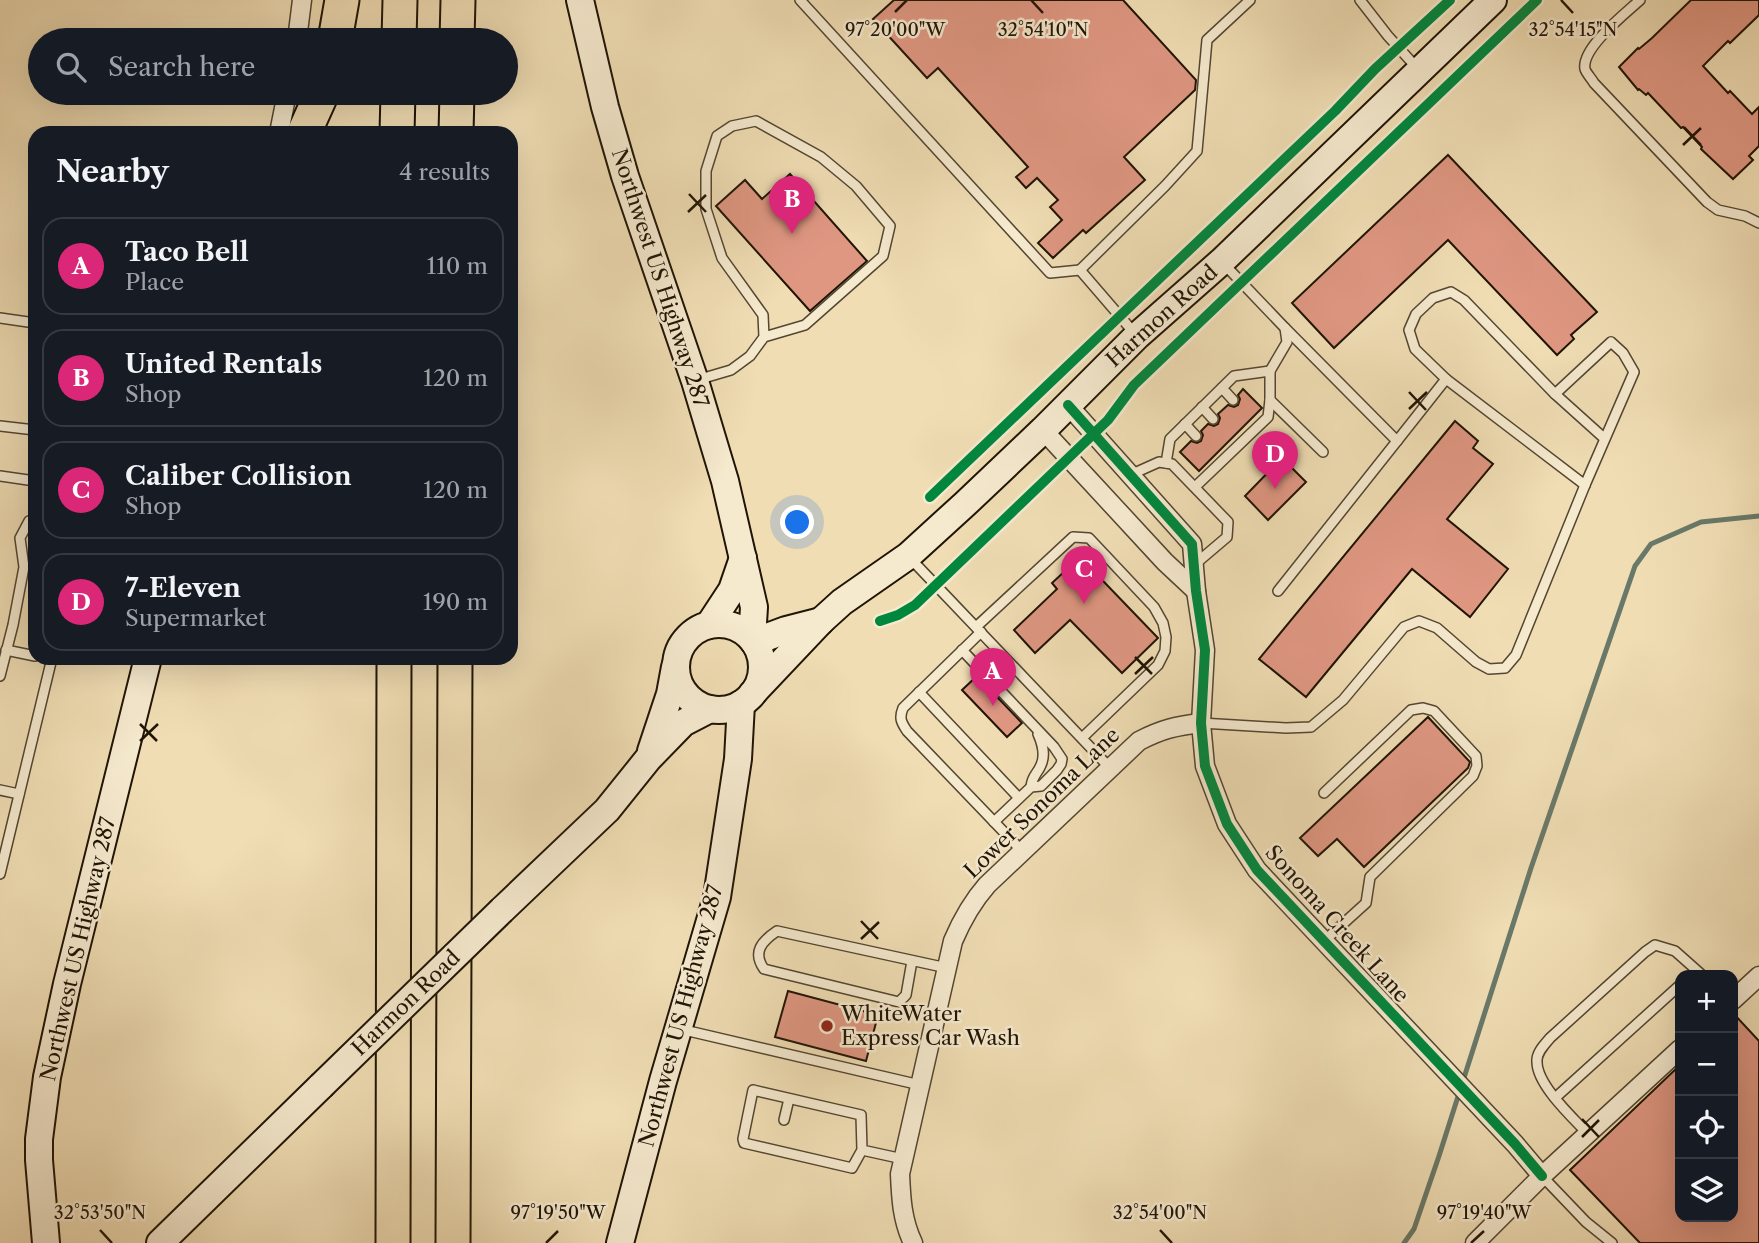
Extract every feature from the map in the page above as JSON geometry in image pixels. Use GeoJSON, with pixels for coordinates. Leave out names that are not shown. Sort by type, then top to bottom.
{"type":"FeatureCollection","features":[{"type":"Feature","properties":{"kind":"highway"},"geometry":{"type":"LineString","coordinates":[[337,28],[342,0]]}},
{"type":"Feature","properties":{"kind":"highway"},"geometry":{"type":"LineString","coordinates":[[399,28],[400,0]]}},
{"type":"Feature","properties":{"kind":"highway"},"geometry":{"type":"LineString","coordinates":[[457,28],[458,0]]}},
{"type":"Feature","properties":{"kind":"highway"},"geometry":{"type":"LineString","coordinates":[[307,126],[317,105]]}},
{"type":"Feature","properties":{"kind":"highway"},"geometry":{"type":"LineString","coordinates":[[397,126],[398,105]]}},
{"type":"Feature","properties":{"kind":"highway"},"geometry":{"type":"LineString","coordinates":[[456,126],[457,105]]}},
{"type":"Feature","properties":{"kind":"highway"},"geometry":{"type":"LineString","coordinates":[[393,1243],[394,665]]}},
{"type":"Feature","properties":{"kind":"highway"},"geometry":{"type":"LineString","coordinates":[[453,1243],[455,665]]}},
{"type":"Feature","properties":{"kind":"main road","name":"Northwest US Highway 287"},"geometry":{"type":"LineString","coordinates":[[580,0],[602,95],[622,164],[695,381],[725,481],[754,607],[753,640]]}},
{"type":"Feature","properties":{"kind":"main road","name":"Harmon Road"},"geometry":{"type":"LineString","coordinates":[[747,699],[821,621],[842,602],[908,556],[1137,336],[1222,261],[1493,0]]}},
{"type":"Feature","properties":{"kind":"main road","name":"Northwest US Highway 287"},"geometry":{"type":"LineString","coordinates":[[709,625],[733,590],[743,556]]}},
{"type":"Feature","properties":{"kind":"main road","name":"Harmon Road"},"geometry":{"type":"LineString","coordinates":[[753,640],[821,621]]}},
{"type":"Feature","properties":{"kind":"main road"},"geometry":{"type":"LineString","coordinates":[[724,624],[739,629],[753,640],[760,654],[762,668],[759,682],[747,699],[732,708],[710,709],[699,705],[682,689],[677,679],[677,655],[694,631],[709,625],[724,624]]}},
{"type":"Feature","properties":{"kind":"main road","name":"Harmon Road"},"geometry":{"type":"LineString","coordinates":[[648,759],[670,694],[677,655]]}},
{"type":"Feature","properties":{"kind":"main road","name":"Northwest US Highway 287"},"geometry":{"type":"LineString","coordinates":[[46,1243],[39,1139],[47,1077],[67,984],[146,665]]}},
{"type":"Feature","properties":{"kind":"main road","name":"Northwest US Highway 287"},"geometry":{"type":"LineString","coordinates":[[620,1243],[717,897],[747,699]]}},
{"type":"Feature","properties":{"kind":"main road","name":"Harmon Road"},"geometry":{"type":"LineString","coordinates":[[160,1243],[602,816],[648,759],[683,723],[710,709]]}},
{"type":"Feature","properties":{"kind":"street"},"geometry":{"type":"LineString","coordinates":[[298,28],[302,0]]}},
{"type":"Feature","properties":{"kind":"street"},"geometry":{"type":"LineString","coordinates":[[280,126],[285,105]]}},
{"type":"Feature","properties":{"kind":"street","name":"Sonoma Creek Lane"},"geometry":{"type":"LineString","coordinates":[[1068,405],[1192,544],[1205,650],[1201,723],[1205,766],[1227,824],[1257,870],[1515,1143],[1542,1176]]}},
{"type":"Feature","properties":{"kind":"street"},"geometry":{"type":"LineString","coordinates":[[1042,430],[1165,562],[1196,591]]}},
{"type":"Feature","properties":{"kind":"street","name":"Lower Sonoma Lane"},"geometry":{"type":"LineString","coordinates":[[913,1243],[901,1203],[900,1174],[953,941],[973,901],[1139,741],[1171,727],[1201,723]]}},
{"type":"Feature","properties":{"kind":"street"},"geometry":{"type":"LineString","coordinates":[[1738,995],[1759,976]]}},
{"type":"Feature","properties":{"kind":"street"},"geometry":{"type":"LineString","coordinates":[[1475,1243],[1542,1176],[1675,1054]]}},
{"type":"Feature","properties":{"kind":"lane"},"geometry":{"type":"LineString","coordinates":[[800,0],[1050,273],[1080,270],[1197,151],[1207,40],[1250,0]]}},
{"type":"Feature","properties":{"kind":"lane"},"geometry":{"type":"LineString","coordinates":[[1360,0],[1419,71]]}},
{"type":"Feature","properties":{"kind":"lane"},"geometry":{"type":"LineString","coordinates":[[1640,0],[1593,46],[1587,56],[1585,69],[1594,83],[1707,202],[1718,210],[1745,216],[1759,223]]}},
{"type":"Feature","properties":{"kind":"lane"},"geometry":{"type":"LineString","coordinates":[[695,381],[731,370],[750,356],[764,337],[805,325],[883,256],[890,226],[856,186],[821,157],[756,121],[732,126],[717,136],[706,171],[706,209],[722,258],[763,315],[764,337]]}},
{"type":"Feature","properties":{"kind":"lane"},"geometry":{"type":"LineString","coordinates":[[1222,261],[1397,441]]}},
{"type":"Feature","properties":{"kind":"lane"},"geometry":{"type":"LineString","coordinates":[[1080,270],[1137,336]]}},
{"type":"Feature","properties":{"kind":"lane"},"geometry":{"type":"LineString","coordinates":[[1585,485],[1446,379],[1415,349],[1409,330],[1416,314],[1433,298],[1451,292],[1464,300],[1555,394],[1605,439]]}},
{"type":"Feature","properties":{"kind":"lane"},"geometry":{"type":"LineString","coordinates":[[0,318],[28,322]]}},
{"type":"Feature","properties":{"kind":"lane"},"geometry":{"type":"LineString","coordinates":[[1195,487],[1235,441],[1254,423],[1268,416],[1270,371],[1287,342],[1285,328]]}},
{"type":"Feature","properties":{"kind":"lane"},"geometry":{"type":"LineString","coordinates":[[1201,723],[1311,727],[1343,700],[1404,627],[1419,621],[1437,628],[1476,662],[1489,669],[1505,668],[1516,655],[1634,372],[1623,353],[1611,342],[1555,394]]}},
{"type":"Feature","properties":{"kind":"lane"},"geometry":{"type":"LineString","coordinates":[[1166,463],[1170,439],[1234,376],[1270,371]]}},
{"type":"Feature","properties":{"kind":"lane"},"geometry":{"type":"LineString","coordinates":[[1278,591],[1446,379]]}},
{"type":"Feature","properties":{"kind":"lane"},"geometry":{"type":"LineString","coordinates":[[1222,388],[1233,400]]}},
{"type":"Feature","properties":{"kind":"lane"},"geometry":{"type":"LineString","coordinates":[[1270,400],[1323,452]]}},
{"type":"Feature","properties":{"kind":"lane"},"geometry":{"type":"LineString","coordinates":[[1202,407],[1213,419]]}},
{"type":"Feature","properties":{"kind":"lane"},"geometry":{"type":"LineString","coordinates":[[1185,424],[1196,436]]}},
{"type":"Feature","properties":{"kind":"lane"},"geometry":{"type":"LineString","coordinates":[[0,426],[28,429]]}},
{"type":"Feature","properties":{"kind":"lane"},"geometry":{"type":"LineString","coordinates":[[1130,475],[1159,462],[1172,464],[1228,522],[1227,537],[1193,565]]}},
{"type":"Feature","properties":{"kind":"lane"},"geometry":{"type":"LineString","coordinates":[[0,476],[28,480]]}},
{"type":"Feature","properties":{"kind":"lane"},"geometry":{"type":"LineString","coordinates":[[0,676],[24,567],[20,538],[28,523]]}},
{"type":"Feature","properties":{"kind":"lane"},"geometry":{"type":"LineString","coordinates":[[1023,852],[907,731],[900,715],[902,708],[1073,537],[1089,538],[1154,607],[1163,623],[1166,637],[1165,651],[1158,665],[1082,738]]}},
{"type":"Feature","properties":{"kind":"lane"},"geometry":{"type":"LineString","coordinates":[[908,556],[1111,768]]}},
{"type":"Feature","properties":{"kind":"lane"},"geometry":{"type":"LineString","coordinates":[[6,650],[28,655]]}},
{"type":"Feature","properties":{"kind":"lane"},"geometry":{"type":"LineString","coordinates":[[962,650],[1054,747],[1062,759],[1057,770],[1041,786],[1031,787],[994,822]]}},
{"type":"Feature","properties":{"kind":"lane"},"geometry":{"type":"LineString","coordinates":[[0,874],[48,665]]}},
{"type":"Feature","properties":{"kind":"lane"},"geometry":{"type":"LineString","coordinates":[[919,692],[1019,798]]}},
{"type":"Feature","properties":{"kind":"lane"},"geometry":{"type":"LineString","coordinates":[[1324,793],[1410,710],[1423,708],[1434,711],[1476,756],[1472,776],[1370,877],[1366,903],[1324,941]]}},
{"type":"Feature","properties":{"kind":"lane"},"geometry":{"type":"LineString","coordinates":[[1031,787],[1032,777],[1042,764],[1043,757],[1041,741],[1035,727]]}},
{"type":"Feature","properties":{"kind":"lane"},"geometry":{"type":"LineString","coordinates":[[0,790],[19,794]]}},
{"type":"Feature","properties":{"kind":"lane"},"geometry":{"type":"LineString","coordinates":[[912,961],[906,996],[899,1002],[764,969],[758,961],[758,951],[767,938],[777,932],[947,968]]}},
{"type":"Feature","properties":{"kind":"lane"},"geometry":{"type":"LineString","coordinates":[[1588,1134],[1548,1091],[1537,1062],[1540,1049],[1655,945],[1675,951],[1692,970]]}},
{"type":"Feature","properties":{"kind":"lane"},"geometry":{"type":"LineString","coordinates":[[1555,1098],[1675,990]]}},
{"type":"Feature","properties":{"kind":"lane"},"geometry":{"type":"LineString","coordinates":[[678,1029],[920,1085]]}},
{"type":"Feature","properties":{"kind":"lane"},"geometry":{"type":"LineString","coordinates":[[753,1090],[789,1099],[861,1115],[862,1150],[852,1168],[744,1143],[753,1090]]}},
{"type":"Feature","properties":{"kind":"lane"},"geometry":{"type":"LineString","coordinates":[[784,1120],[789,1099]]}},
{"type":"Feature","properties":{"kind":"lane"},"geometry":{"type":"LineString","coordinates":[[776,1150],[779,1139]]}},
{"type":"Feature","properties":{"kind":"lane"},"geometry":{"type":"LineString","coordinates":[[862,1150],[904,1159]]}},
{"type":"Feature","properties":{"kind":"lane","name":"Sonoma Creek Lane"},"geometry":{"type":"LineString","coordinates":[[1542,1176],[1586,1222],[1612,1243]]}},
{"type":"Feature","properties":{"kind":"building"},"geometry":{"type":"Polygon","coordinates":[[[894,0],[1123,0],[1196,80],[1195,90],[1124,157],[1145,180],[1086,233],[1083,230],[1053,258],[1038,243],[1062,220],[1050,207],[1058,200],[1037,178],[1026,188],[1016,177],[1028,167],[938,68],[927,78],[873,19],[894,0]]]}},
{"type":"Feature","properties":{"kind":"building"},"geometry":{"type":"Polygon","coordinates":[[[1691,0],[1759,0],[1759,15],[1703,66],[1752,114],[1759,107],[1759,146],[1749,156],[1753,160],[1733,179],[1648,93],[1646,95],[1638,90],[1619,67],[1691,0]]]}},
{"type":"Feature","properties":{"kind":"building"},"geometry":{"type":"Polygon","coordinates":[[[1448,155],[1597,312],[1571,335],[1574,339],[1557,355],[1448,240],[1334,348],[1292,303],[1448,155]]]}},
{"type":"Feature","properties":{"kind":"building"},"geometry":{"type":"Polygon","coordinates":[[[790,174],[867,261],[810,311],[716,206],[745,180],[762,199],[790,174]]]}},
{"type":"Feature","properties":{"kind":"building"},"geometry":{"type":"Polygon","coordinates":[[[1243,389],[1262,408],[1199,471],[1180,452],[1191,441],[1201,441],[1201,431],[1208,424],[1218,424],[1218,414],[1228,405],[1238,405],[1238,395],[1243,389]]]}},
{"type":"Feature","properties":{"kind":"building"},"geometry":{"type":"Polygon","coordinates":[[[1455,421],[1478,441],[1473,448],[1493,464],[1447,519],[1508,569],[1470,617],[1412,569],[1306,697],[1259,659],[1455,421]]]}},
{"type":"Feature","properties":{"kind":"building"},"geometry":{"type":"Polygon","coordinates":[[[1282,458],[1306,482],[1268,520],[1245,496],[1282,458]]]}},
{"type":"Feature","properties":{"kind":"building"},"geometry":{"type":"Polygon","coordinates":[[[1080,557],[1158,638],[1122,673],[1070,620],[1035,653],[1014,630],[1057,589],[1052,583],[1080,557]]]}},
{"type":"Feature","properties":{"kind":"building"},"geometry":{"type":"Polygon","coordinates":[[[977,676],[1022,723],[1007,737],[962,690],[977,676]]]}},
{"type":"Feature","properties":{"kind":"building"},"geometry":{"type":"Polygon","coordinates":[[[1428,717],[1470,762],[1468,768],[1364,867],[1337,839],[1318,856],[1300,838],[1428,717]]]}},
{"type":"Feature","properties":{"kind":"building","name":"WhiteWater Express Car Wash"},"geometry":{"type":"Polygon","coordinates":[[[788,991],[878,1015],[866,1061],[775,1037],[788,991]]]}},
{"type":"Feature","properties":{"kind":"building"},"geometry":{"type":"Polygon","coordinates":[[[1738,1018],[1759,1041],[1759,1243],[1640,1243],[1570,1170],[1675,1070],[1675,1222],[1738,1222],[1738,1018]]]}},
{"type":"Feature","properties":{"kind":"waterway"},"geometry":{"type":"LineString","coordinates":[[1404,1243],[1414,1229],[1439,1156],[1531,868],[1635,566],[1651,544],[1701,522],[1759,516]]}},
{"type":"Feature","properties":{"kind":"cycle path"},"geometry":{"type":"LineString","coordinates":[[930,497],[1450,0]]}},
{"type":"Feature","properties":{"kind":"cycle path"},"geometry":{"type":"LineString","coordinates":[[880,621],[915,605],[1108,420],[1134,385],[1537,0]]}},
{"type":"Feature","properties":{"kind":"cycle path"},"geometry":{"type":"LineString","coordinates":[[1068,405],[1192,544],[1205,650],[1201,723],[1205,766],[1227,824],[1257,870],[1542,1176]]}},
{"type":"Feature","properties":{"kind":"place","name":"United Rentals"},"geometry":{"type":"Point","coordinates":[792,234]}},
{"type":"Feature","properties":{"kind":"place","name":"7-Eleven"},"geometry":{"type":"Point","coordinates":[1275,489]}},
{"type":"Feature","properties":{"kind":"place","name":"Caliber Collision"},"geometry":{"type":"Point","coordinates":[1084,604]}},
{"type":"Feature","properties":{"kind":"place","name":"Taco Bell"},"geometry":{"type":"Point","coordinates":[993,706]}},
{"type":"Feature","properties":{"kind":"place","name":"WhiteWater Express Car Wash"},"geometry":{"type":"Point","coordinates":[827,1026]}}]}
